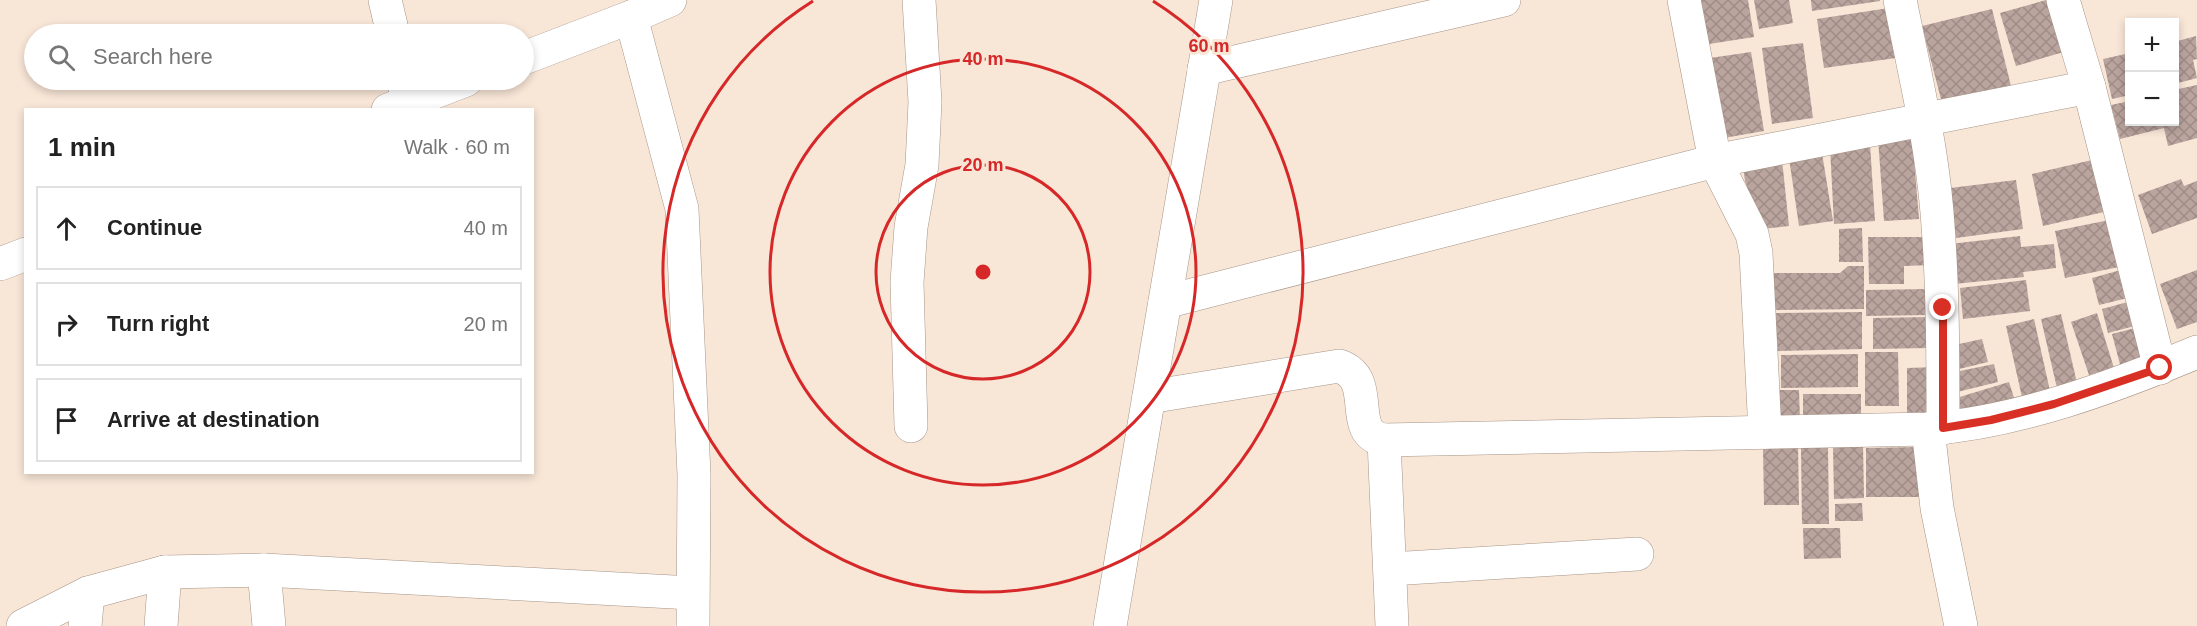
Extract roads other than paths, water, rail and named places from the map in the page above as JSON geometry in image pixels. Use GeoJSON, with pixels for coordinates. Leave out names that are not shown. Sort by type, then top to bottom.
{"type":"FeatureCollection","features":[{"type":"Feature","properties":{"kind":"street"},"geometry":{"type":"LineString","coordinates":[[385,0],[391,24]]}},
{"type":"Feature","properties":{"kind":"street"},"geometry":{"type":"LineString","coordinates":[[534,54],[670,0]]}},
{"type":"Feature","properties":{"kind":"street"},"geometry":{"type":"LineString","coordinates":[[911,426],[907,282],[911,227],[922,165],[925,102],[919,0]]}},
{"type":"Feature","properties":{"kind":"street"},"geometry":{"type":"LineString","coordinates":[[1110,626],[1216,0]]}},
{"type":"Feature","properties":{"kind":"street"},"geometry":{"type":"LineString","coordinates":[[1204,69],[1504,0]]}},
{"type":"Feature","properties":{"kind":"street"},"geometry":{"type":"LineString","coordinates":[[1684,0],[1715,162],[1752,234],[1756,253],[1765,432]]}},
{"type":"Feature","properties":{"kind":"street"},"geometry":{"type":"LineString","coordinates":[[1900,0],[1925,121],[1937,211],[1943,308],[1935,429],[1937,508],[1961,626]]}},
{"type":"Feature","properties":{"kind":"street"},"geometry":{"type":"LineString","coordinates":[[2063,0],[2089,87],[2160,368]]}},
{"type":"Feature","properties":{"kind":"street"},"geometry":{"type":"LineString","coordinates":[[631,17],[682,209],[694,475],[693,626]]}},
{"type":"Feature","properties":{"kind":"street"},"geometry":{"type":"LineString","coordinates":[[1165,302],[1715,162],[2089,87]]}},
{"type":"Feature","properties":{"kind":"street"},"geometry":{"type":"LineString","coordinates":[[400,97],[427,90]]}},
{"type":"Feature","properties":{"kind":"street"},"geometry":{"type":"LineString","coordinates":[[0,264],[24,255]]}},
{"type":"Feature","properties":{"kind":"street"},"geometry":{"type":"LineString","coordinates":[[1149,397],[1339,366],[1350,369],[1358,379],[1368,432],[1374,438],[1384,440],[1935,429],[1991,420],[2054,404],[2160,368],[2197,352]]}},
{"type":"Feature","properties":{"kind":"street"},"geometry":{"type":"LineString","coordinates":[[1384,440],[1392,626]]}},
{"type":"Feature","properties":{"kind":"street"},"geometry":{"type":"LineString","coordinates":[[1390,569],[1637,554]]}},
{"type":"Feature","properties":{"kind":"street"},"geometry":{"type":"LineString","coordinates":[[23,626],[88,593],[165,572],[264,570],[692,593]]}},
{"type":"Feature","properties":{"kind":"street"},"geometry":{"type":"LineString","coordinates":[[264,570],[269,626]]}},
{"type":"Feature","properties":{"kind":"street"},"geometry":{"type":"LineString","coordinates":[[161,626],[165,572]]}},
{"type":"Feature","properties":{"kind":"street"},"geometry":{"type":"LineString","coordinates":[[85,626],[88,593]]}}]}
